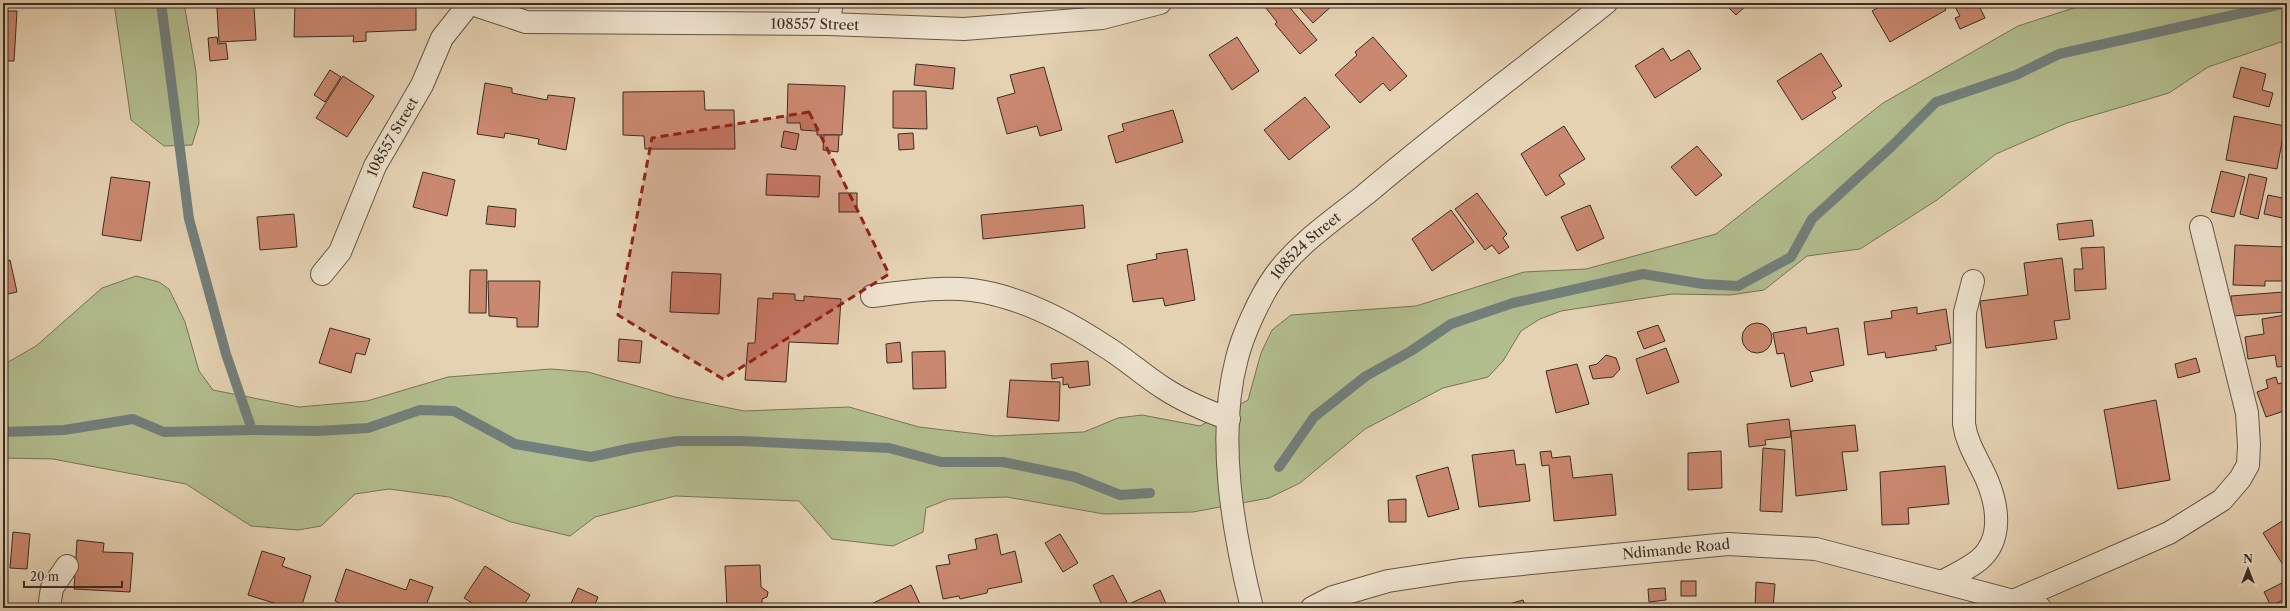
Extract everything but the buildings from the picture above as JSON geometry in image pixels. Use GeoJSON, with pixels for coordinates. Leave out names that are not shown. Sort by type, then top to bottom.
{"type":"FeatureCollection","features":[{"type":"Feature","properties":{"kind":"street","name":"108557 Street"},"geometry":{"type":"LineString","coordinates":[[322,274],[340,252],[375,166],[422,85],[442,38],[469,3],[526,22],[830,13],[964,29],[1102,18],[1160,3]]}},
{"type":"Feature","properties":{"kind":"street","name":"108524 Street"},"geometry":{"type":"LineString","coordinates":[[1252,608],[1238,554],[1230,473],[1228,419],[1230,391],[1237,358],[1248,326],[1278,272],[1302,247],[1388,175],[1606,3]]}},
{"type":"Feature","properties":{"kind":"street"},"geometry":{"type":"LineString","coordinates":[[2013,601],[2169,533],[2222,500],[2240,479],[2248,465],[2250,445],[2247,413],[2201,227]]}},
{"type":"Feature","properties":{"kind":"street"},"geometry":{"type":"LineString","coordinates":[[1942,582],[1980,559],[1989,548],[1997,525],[1994,500],[1968,441],[1964,424],[1965,312],[1973,281]]}},
{"type":"Feature","properties":{"kind":"street"},"geometry":{"type":"LineString","coordinates":[[872,296],[922,289],[972,290],[1004,298],[1054,316],[1103,345],[1165,390],[1201,408],[1228,419]]}},
{"type":"Feature","properties":{"kind":"street","name":"Ndimande Road"},"geometry":{"type":"LineString","coordinates":[[1312,608],[1333,597],[1388,581],[1453,571],[1728,544],[1816,549],[2040,608]]}},
{"type":"Feature","properties":{"kind":"street"},"geometry":{"type":"LineString","coordinates":[[49,608],[52,588],[67,566]]}},
{"type":"Feature","properties":{"kind":"highlighted area"},"geometry":{"type":"Polygon","coordinates":[[[809,112],[889,274],[723,379],[618,315],[652,138],[809,112]]]}},
{"type":"Feature","properties":{"kind":"green space"},"geometry":{"type":"Polygon","coordinates":[[[114,3],[184,3],[196,72],[199,123],[192,145],[164,146],[131,120],[114,3]]]}},
{"type":"Feature","properties":{"kind":"green space"},"geometry":{"type":"Polygon","coordinates":[[[2089,3],[2287,3],[2287,40],[2208,67],[2169,93],[2067,123],[1996,154],[1937,200],[1860,249],[1807,256],[1764,290],[1730,295],[1672,294],[1561,311],[1540,319],[1521,331],[1503,361],[1488,377],[1443,388],[1365,429],[1300,483],[1269,498],[1193,512],[1104,514],[1007,497],[949,499],[926,508],[923,532],[893,546],[832,539],[799,501],[675,496],[595,517],[570,536],[511,522],[449,497],[389,489],[355,494],[321,526],[298,530],[251,526],[186,484],[53,459],[3,458],[3,365],[36,346],[102,288],[136,276],[159,282],[169,289],[185,322],[199,371],[213,390],[299,407],[367,401],[448,377],[551,369],[588,372],[675,397],[744,411],[849,407],[919,427],[995,436],[1084,432],[1118,418],[1142,415],[1200,426],[1248,400],[1261,353],[1272,330],[1291,315],[1416,306],[1524,272],[1586,269],[1716,234],[1883,103],[2018,26],[2089,3]]]}},
{"type":"Feature","properties":{"kind":"waterway"},"geometry":{"type":"LineString","coordinates":[[161,3],[189,219],[226,354],[252,430]]}},
{"type":"Feature","properties":{"kind":"waterway"},"geometry":{"type":"LineString","coordinates":[[1279,467],[1314,417],[1366,376],[1411,351],[1451,324],[1513,303],[1643,274],[1703,284],[1738,286],[1791,257],[1812,219],[1892,146],[1936,102],[2016,75],[2059,54],[2287,3]]}},
{"type":"Feature","properties":{"kind":"waterway"},"geometry":{"type":"LineString","coordinates":[[3,432],[64,430],[133,419],[164,432],[252,430],[318,431],[368,428],[420,410],[454,411],[515,444],[591,457],[632,448],[677,441],[741,441],[889,448],[941,462],[1003,462],[1075,477],[1120,495],[1150,493]]}}]}
